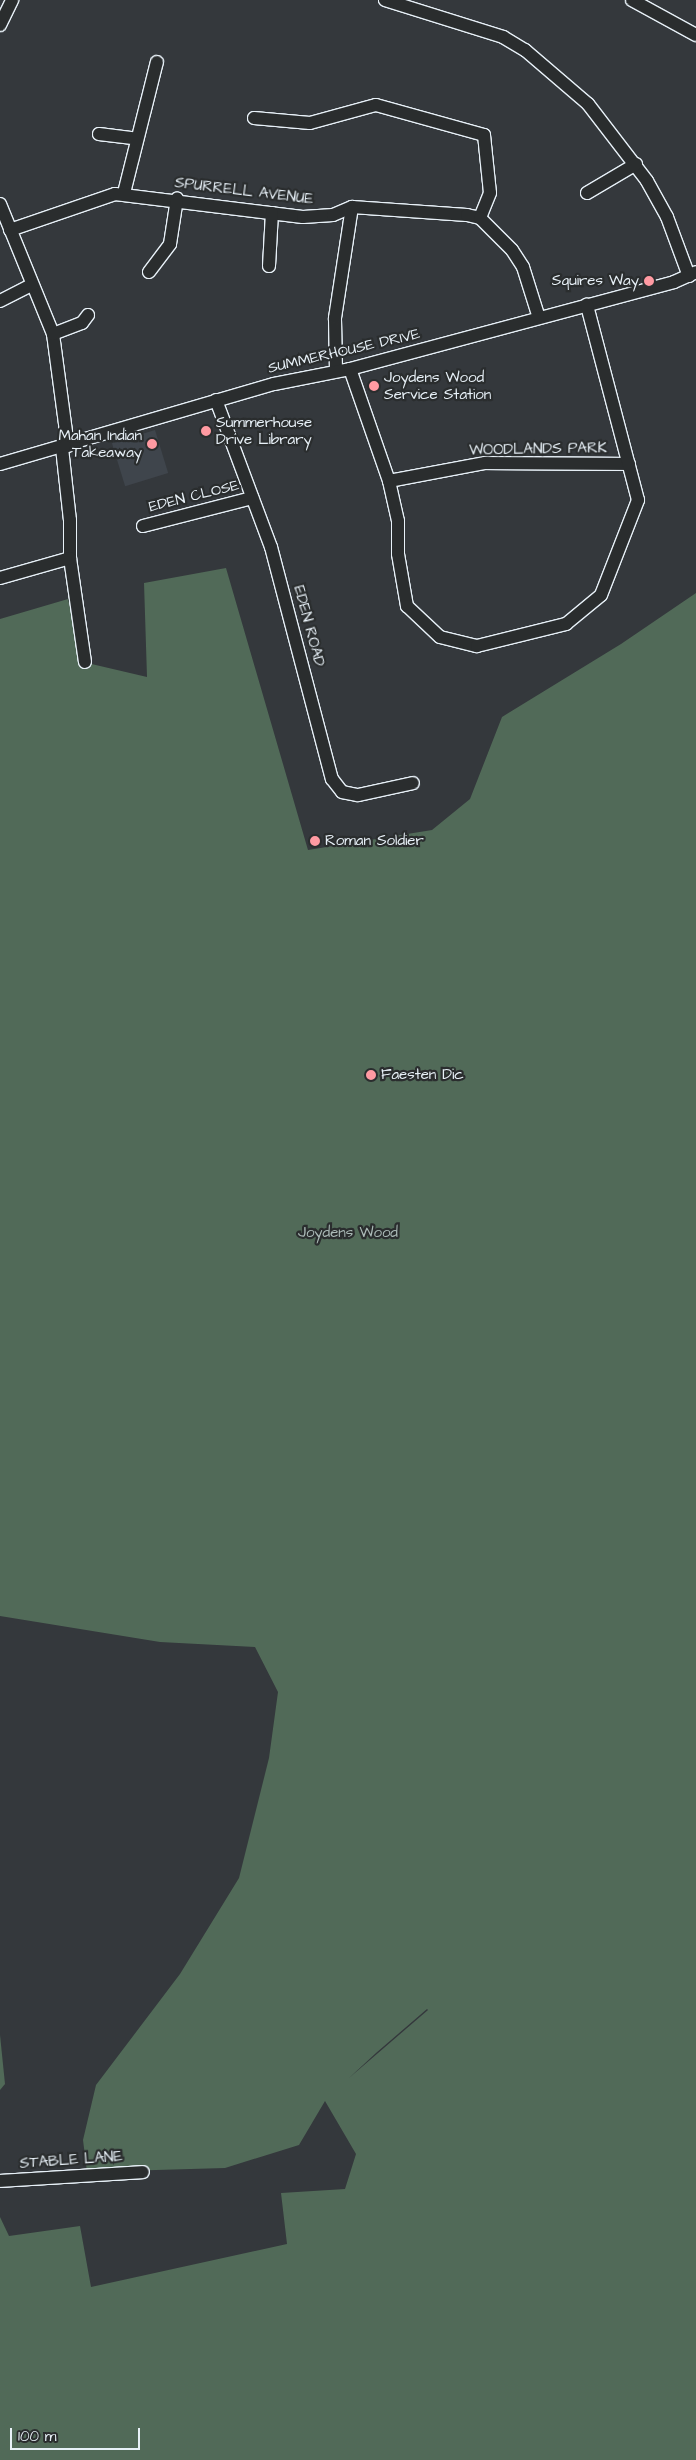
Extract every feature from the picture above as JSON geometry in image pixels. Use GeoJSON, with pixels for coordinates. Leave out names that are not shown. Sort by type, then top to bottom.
{"type":"FeatureCollection","features":[{"type":"Feature","properties":{"kind":"street"},"geometry":{"type":"LineString","coordinates":[[0,25],[12,0]]}},
{"type":"Feature","properties":{"kind":"street"},"geometry":{"type":"LineString","coordinates":[[385,0],[409,3],[503,38],[525,50],[588,104],[636,164],[667,217],[693,274]]}},
{"type":"Feature","properties":{"kind":"street"},"geometry":{"type":"LineString","coordinates":[[632,0],[696,34]]}},
{"type":"Feature","properties":{"kind":"street"},"geometry":{"type":"LineString","coordinates":[[124,193],[158,62]]}},
{"type":"Feature","properties":{"kind":"street"},"geometry":{"type":"LineString","coordinates":[[254,118],[310,123],[376,105],[484,135],[490,193],[480,218],[512,250],[523,267],[540,318]]}},
{"type":"Feature","properties":{"kind":"street"},"geometry":{"type":"LineString","coordinates":[[99,134],[137,139]]}},
{"type":"Feature","properties":{"kind":"street"},"geometry":{"type":"LineString","coordinates":[[587,193],[636,164]]}},
{"type":"Feature","properties":{"kind":"street","name":"SPURRELL AVENUE"},"geometry":{"type":"LineString","coordinates":[[10,230],[115,194],[124,193],[272,213],[333,215],[352,207],[480,218]]}},
{"type":"Feature","properties":{"kind":"street"},"geometry":{"type":"LineString","coordinates":[[149,272],[170,244],[177,200]]}},
{"type":"Feature","properties":{"kind":"street"},"geometry":{"type":"LineString","coordinates":[[0,204],[53,334],[65,447],[70,520],[70,558],[85,662]]}},
{"type":"Feature","properties":{"kind":"street"},"geometry":{"type":"LineString","coordinates":[[336,371],[335,318],[352,207]]}},
{"type":"Feature","properties":{"kind":"street"},"geometry":{"type":"LineString","coordinates":[[269,266],[272,213]]}},
{"type":"Feature","properties":{"kind":"street","name":"SUMMERHOUSE DRIVE"},"geometry":{"type":"LineString","coordinates":[[0,464],[65,447],[274,384],[350,369],[587,305],[693,274]]}},
{"type":"Feature","properties":{"kind":"street"},"geometry":{"type":"LineString","coordinates":[[0,301],[32,285]]}},
{"type":"Feature","properties":{"kind":"street","name":"WOODLANDS PARK"},"geometry":{"type":"LineString","coordinates":[[350,369],[389,481],[398,521],[398,554],[407,606],[440,637],[476,646],[566,624],[602,595],[638,500],[587,305]]}},
{"type":"Feature","properties":{"kind":"street"},"geometry":{"type":"LineString","coordinates":[[53,334],[82,323],[88,315]]}},
{"type":"Feature","properties":{"kind":"street","name":"EDEN ROAD"},"geometry":{"type":"LineString","coordinates":[[216,400],[271,547],[332,779],[342,792],[358,795],[413,783]]}},
{"type":"Feature","properties":{"kind":"street","name":"WOODLANDS PARK"},"geometry":{"type":"LineString","coordinates":[[389,481],[485,463],[629,464]]}},
{"type":"Feature","properties":{"kind":"street","name":"EDEN CLOSE"},"geometry":{"type":"LineString","coordinates":[[143,526],[252,498]]}},
{"type":"Feature","properties":{"kind":"street"},"geometry":{"type":"LineString","coordinates":[[0,578],[70,558]]}},
{"type":"Feature","properties":{"kind":"street","name":"STABLE LANE"},"geometry":{"type":"LineString","coordinates":[[0,2181],[143,2172]]}},
{"type":"Feature","properties":{"kind":"shaded area"},"geometry":{"type":"Polygon","coordinates":[[[155,430],[168,473],[125,486],[112,443],[155,430]]]}},
{"type":"Feature","properties":{"kind":"green space","name":"Joydens Wood"},"geometry":{"type":"Polygon","coordinates":[[[226,568],[308,850],[432,830],[470,799],[502,717],[621,644],[696,593],[696,2460],[0,2460],[0,2217],[9,2236],[80,2226],[91,2287],[287,2244],[281,2193],[345,2189],[356,2154],[325,2101],[299,2145],[225,2168],[87,2172],[83,2140],[96,2085],[180,1974],[239,1878],[269,1758],[278,1692],[255,1647],[160,1642],[0,1616],[0,619],[68,599],[83,662],[147,677],[144,583],[226,568]],[[427,2009],[349,2078],[428,2010],[427,2009]]]}},
{"type":"Feature","properties":{"kind":"green space"},"geometry":{"type":"Polygon","coordinates":[[[0,2035],[5,2084],[0,2090],[0,2035]]]}},
{"type":"Feature","properties":{"kind":"place","name":"Squires Way"},"geometry":{"type":"Point","coordinates":[649,281]}},
{"type":"Feature","properties":{"kind":"place","name":"Joydens Wood Service Station"},"geometry":{"type":"Point","coordinates":[374,386]}},
{"type":"Feature","properties":{"kind":"place","name":"Summerhouse Drive Library"},"geometry":{"type":"Point","coordinates":[206,431]}},
{"type":"Feature","properties":{"kind":"place","name":"Mahan Indian Takeaway"},"geometry":{"type":"Point","coordinates":[152,444]}},
{"type":"Feature","properties":{"kind":"place","name":"Roman Soldier"},"geometry":{"type":"Point","coordinates":[315,841]}},
{"type":"Feature","properties":{"kind":"place","name":"Faesten Dic"},"geometry":{"type":"Point","coordinates":[371,1075]}}]}
